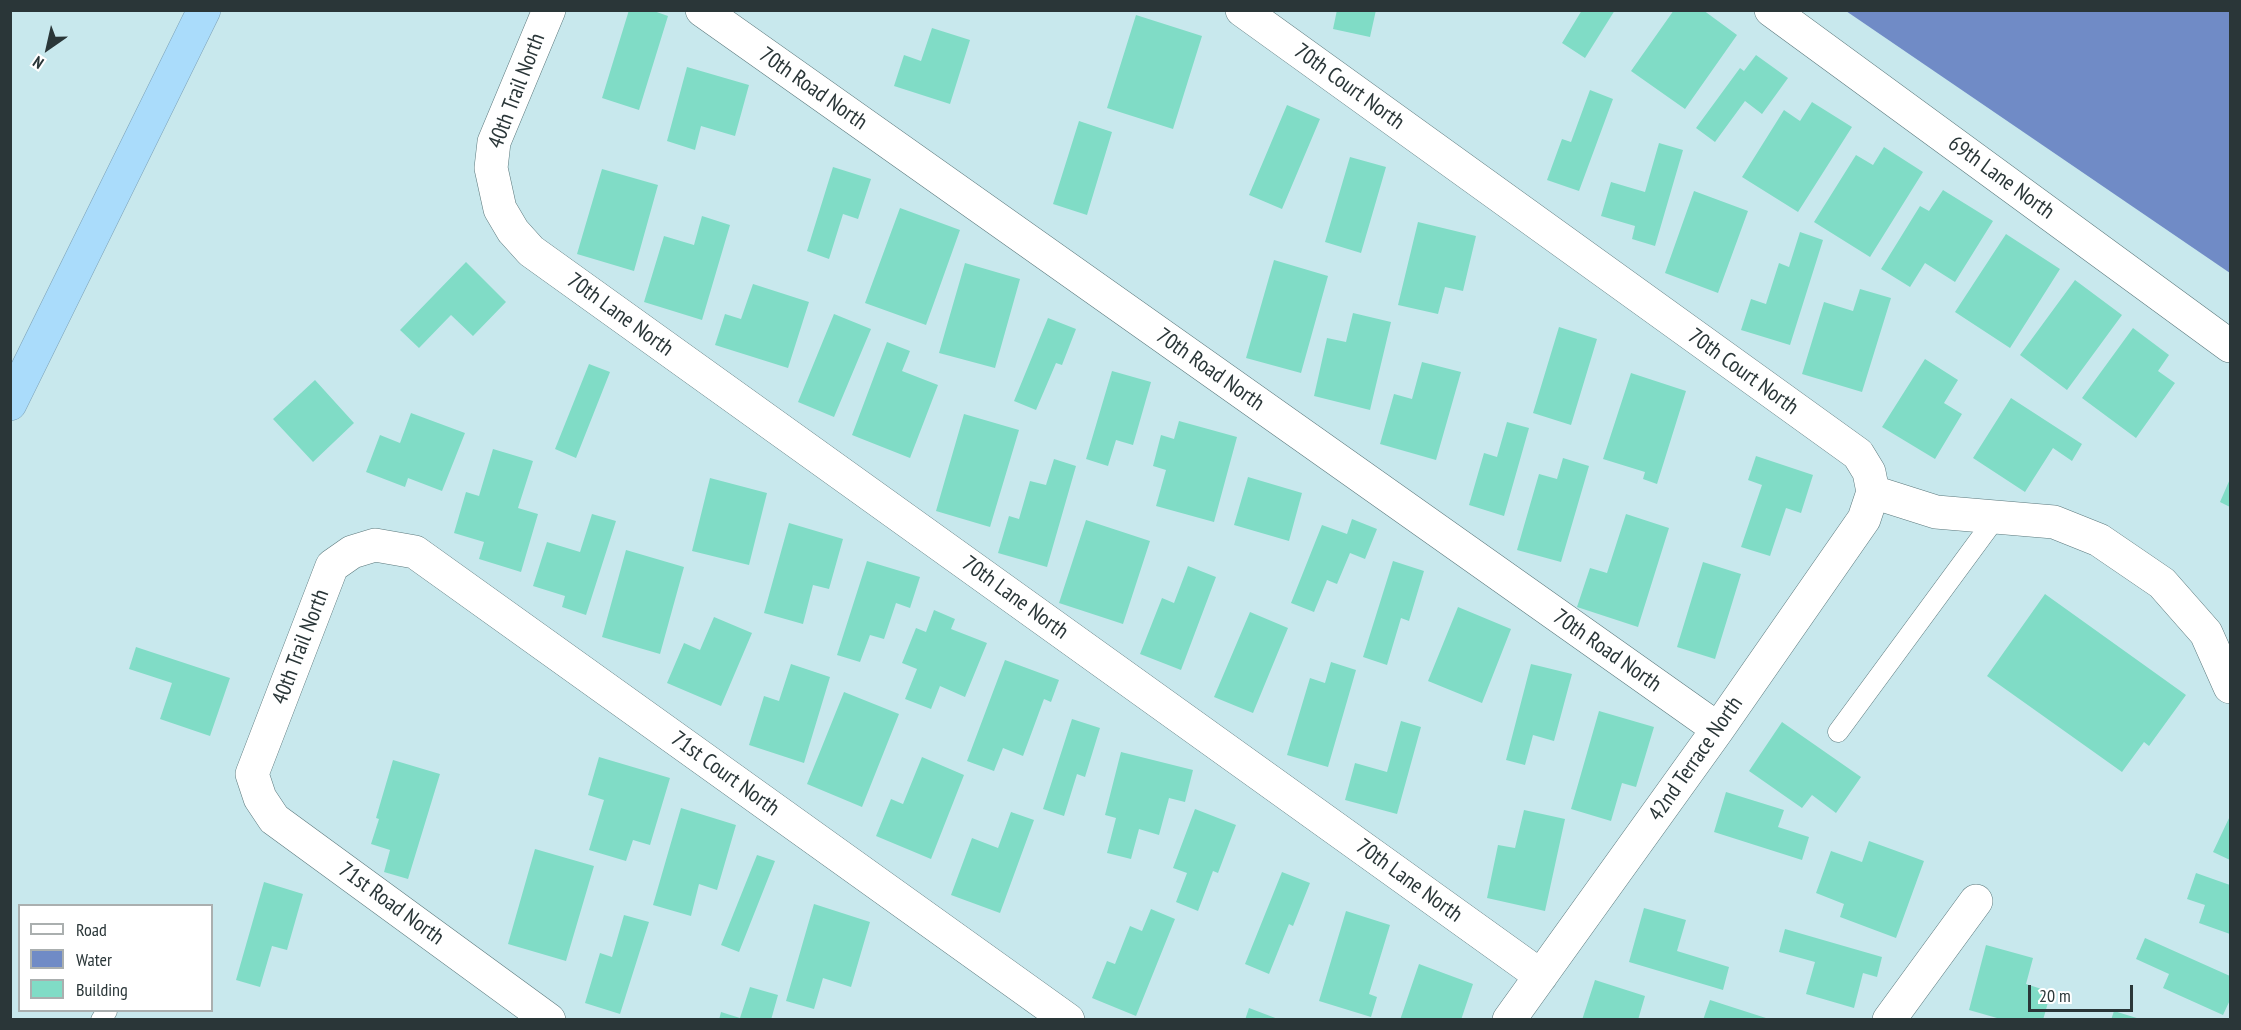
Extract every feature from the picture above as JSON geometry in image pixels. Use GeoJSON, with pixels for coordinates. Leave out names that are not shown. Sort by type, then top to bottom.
{"type":"FeatureCollection","features":[{"type":"Feature","properties":{"kind":"highway"},"geometry":{"type":"LineString","coordinates":[[10,404],[204,10]]}},
{"type":"Feature","properties":{"kind":"street","name":"40th Trail North"},"geometry":{"type":"LineString","coordinates":[[500,209],[491,168],[494,142],[549,10]]}},
{"type":"Feature","properties":{"kind":"street","name":"70th Road North"},"geometry":{"type":"LineString","coordinates":[[702,10],[1718,729]]}},
{"type":"Feature","properties":{"kind":"street","name":"70th Court North"},"geometry":{"type":"LineString","coordinates":[[1242,10],[1858,454],[1869,472],[1873,492]]}},
{"type":"Feature","properties":{"kind":"street","name":"69th Lane North"},"geometry":{"type":"LineString","coordinates":[[1771,10],[2230,346]]}},
{"type":"Feature","properties":{"kind":"street","name":"70th Lane North"},"geometry":{"type":"LineString","coordinates":[[500,209],[513,231],[531,250],[1541,976]]}},
{"type":"Feature","properties":{"kind":"street","name":"42nd Terrace North"},"geometry":{"type":"LineString","coordinates":[[1509,1020],[1718,729],[1864,519],[1873,492]]}},
{"type":"Feature","properties":{"kind":"street"},"geometry":{"type":"LineString","coordinates":[[1873,492],[1936,512],[2055,522],[2099,540],[2162,584],[2206,633],[2230,687]]}},
{"type":"Feature","properties":{"kind":"street","name":"40th Trail North"},"geometry":{"type":"LineString","coordinates":[[252,774],[332,566],[352,552],[375,545]]}},
{"type":"Feature","properties":{"kind":"street","name":"71st Court North"},"geometry":{"type":"LineString","coordinates":[[375,545],[415,552],[1068,1020]]}},
{"type":"Feature","properties":{"kind":"street","name":"71st Road North"},"geometry":{"type":"LineString","coordinates":[[252,774],[260,798],[274,819],[549,1020]]}},
{"type":"Feature","properties":{"kind":"street"},"geometry":{"type":"LineString","coordinates":[[1889,1020],[1976,901]]}},
{"type":"Feature","properties":{"kind":"lane"},"geometry":{"type":"LineString","coordinates":[[1838,732],[1996,516]]}},
{"type":"Feature","properties":{"kind":"water"},"geometry":{"type":"Polygon","coordinates":[[[1846,11],[2230,11],[2230,273],[1846,11]]]}},
{"type":"Feature","properties":{"kind":"building"},"geometry":{"type":"Polygon","coordinates":[[[629,10],[651,10],[668,16],[639,110],[602,98],[629,10]]]}},
{"type":"Feature","properties":{"kind":"building"},"geometry":{"type":"Polygon","coordinates":[[[1337,10],[1376,10],[1370,37],[1333,29],[1337,10]]]}},
{"type":"Feature","properties":{"kind":"building"},"geometry":{"type":"Polygon","coordinates":[[[1582,10],[1615,10],[1585,58],[1562,43],[1582,10]]]}},
{"type":"Feature","properties":{"kind":"building"},"geometry":{"type":"Polygon","coordinates":[[[1674,10],[1703,10],[1737,35],[1685,109],[1631,71],[1674,10]]]}},
{"type":"Feature","properties":{"kind":"building"},"geometry":{"type":"Polygon","coordinates":[[[1136,15],[1202,36],[1173,129],[1107,108],[1136,15]]]}},
{"type":"Feature","properties":{"kind":"building"},"geometry":{"type":"Polygon","coordinates":[[[932,28],[970,40],[950,104],[894,86],[904,55],[921,61],[932,28]]]}},
{"type":"Feature","properties":{"kind":"building"},"geometry":{"type":"Polygon","coordinates":[[[1756,55],[1788,78],[1762,114],[1745,101],[1715,142],[1696,128],[1740,68],[1744,71],[1756,55]]]}},
{"type":"Feature","properties":{"kind":"building"},"geometry":{"type":"Polygon","coordinates":[[[687,67],[749,85],[735,136],[701,126],[695,150],[667,141],[687,67]]]}},
{"type":"Feature","properties":{"kind":"building"},"geometry":{"type":"Polygon","coordinates":[[[1590,90],[1613,99],[1579,191],[1547,180],[1562,139],[1571,142],[1590,90]]]}},
{"type":"Feature","properties":{"kind":"building"},"geometry":{"type":"Polygon","coordinates":[[[1812,102],[1852,127],[1798,212],[1742,177],[1784,110],[1800,121],[1812,102]]]}},
{"type":"Feature","properties":{"kind":"building"},"geometry":{"type":"Polygon","coordinates":[[[1287,105],[1320,119],[1282,209],[1249,195],[1287,105]]]}},
{"type":"Feature","properties":{"kind":"building"},"geometry":{"type":"Polygon","coordinates":[[[1079,121],[1112,132],[1087,215],[1053,204],[1079,121]]]}},
{"type":"Feature","properties":{"kind":"building"},"geometry":{"type":"Polygon","coordinates":[[[1659,143],[1683,150],[1655,246],[1632,239],[1635,226],[1601,216],[1611,182],[1645,192],[1659,143]]]}},
{"type":"Feature","properties":{"kind":"building"},"geometry":{"type":"Polygon","coordinates":[[[1884,147],[1923,172],[1870,257],[1814,222],[1856,155],[1873,165],[1884,147]]]}},
{"type":"Feature","properties":{"kind":"building"},"geometry":{"type":"Polygon","coordinates":[[[1350,157],[1386,167],[1361,253],[1325,242],[1350,157]]]}},
{"type":"Feature","properties":{"kind":"building"},"geometry":{"type":"Polygon","coordinates":[[[833,167],[871,179],[858,219],[843,214],[829,259],[807,251],[833,167]]]}},
{"type":"Feature","properties":{"kind":"building"},"geometry":{"type":"Polygon","coordinates":[[[602,169],[658,185],[634,271],[577,254],[602,169]]]}},
{"type":"Feature","properties":{"kind":"building"},"geometry":{"type":"Polygon","coordinates":[[[1943,190],[1993,221],[1955,282],[1925,263],[1910,287],[1881,269],[1920,206],[1929,211],[1943,190]]]}},
{"type":"Feature","properties":{"kind":"building"},"geometry":{"type":"Polygon","coordinates":[[[1694,191],[1748,211],[1718,293],[1665,273],[1694,191]]]}},
{"type":"Feature","properties":{"kind":"building"},"geometry":{"type":"Polygon","coordinates":[[[900,208],[960,230],[926,325],[865,303],[900,208]]]}},
{"type":"Feature","properties":{"kind":"building"},"geometry":{"type":"Polygon","coordinates":[[[702,216],[730,225],[702,320],[644,302],[664,236],[694,245],[702,216]]]}},
{"type":"Feature","properties":{"kind":"building"},"geometry":{"type":"Polygon","coordinates":[[[1418,222],[1476,236],[1463,291],[1445,287],[1438,314],[1398,305],[1418,222]]]}},
{"type":"Feature","properties":{"kind":"building"},"geometry":{"type":"Polygon","coordinates":[[[1800,232],[1823,240],[1790,345],[1741,330],[1751,299],[1766,304],[1779,263],[1789,267],[1800,232]]]}},
{"type":"Feature","properties":{"kind":"building"},"geometry":{"type":"Polygon","coordinates":[[[2006,234],[2060,269],[2010,348],[1955,312],[2006,234]]]}},
{"type":"Feature","properties":{"kind":"building"},"geometry":{"type":"Polygon","coordinates":[[[1274,260],[1328,276],[1301,373],[1246,358],[1274,260]]]}},
{"type":"Feature","properties":{"kind":"building"},"geometry":{"type":"Polygon","coordinates":[[[466,262],[506,302],[473,336],[451,315],[419,348],[400,330],[466,262]]]}},
{"type":"Feature","properties":{"kind":"building"},"geometry":{"type":"Polygon","coordinates":[[[965,263],[1020,279],[995,368],[939,353],[965,263]]]}},
{"type":"Feature","properties":{"kind":"building"},"geometry":{"type":"Polygon","coordinates":[[[2075,280],[2122,315],[2067,390],[2020,355],[2075,280]]]}},
{"type":"Feature","properties":{"kind":"building"},"geometry":{"type":"Polygon","coordinates":[[[753,284],[809,302],[788,368],[715,345],[725,314],[741,319],[753,284]]]}},
{"type":"Feature","properties":{"kind":"building"},"geometry":{"type":"Polygon","coordinates":[[[1860,289],[1891,298],[1862,392],[1802,374],[1824,302],[1853,311],[1860,289]]]}},
{"type":"Feature","properties":{"kind":"building"},"geometry":{"type":"Polygon","coordinates":[[[1353,313],[1391,322],[1370,410],[1314,396],[1327,338],[1346,342],[1353,313]]]}},
{"type":"Feature","properties":{"kind":"building"},"geometry":{"type":"Polygon","coordinates":[[[834,314],[871,329],[834,417],[798,402],[834,314]]]}},
{"type":"Feature","properties":{"kind":"building"},"geometry":{"type":"Polygon","coordinates":[[[1048,318],[1076,329],[1062,365],[1056,363],[1036,410],[1014,401],[1048,318]]]}},
{"type":"Feature","properties":{"kind":"building"},"geometry":{"type":"Polygon","coordinates":[[[1559,327],[1597,339],[1571,425],[1533,413],[1559,327]]]}},
{"type":"Feature","properties":{"kind":"building"},"geometry":{"type":"Polygon","coordinates":[[[2133,328],[2169,355],[2158,371],[2175,383],[2136,438],[2082,398],[2133,328]]]}},
{"type":"Feature","properties":{"kind":"building"},"geometry":{"type":"Polygon","coordinates":[[[887,342],[910,351],[902,371],[938,385],[910,458],[852,435],[887,342]]]}},
{"type":"Feature","properties":{"kind":"building"},"geometry":{"type":"Polygon","coordinates":[[[1925,359],[1958,380],[1944,403],[1962,414],[1935,459],[1882,427],[1925,359]]]}},
{"type":"Feature","properties":{"kind":"building"},"geometry":{"type":"Polygon","coordinates":[[[1422,362],[1461,372],[1436,460],[1380,444],[1394,394],[1412,399],[1422,362]]]}},
{"type":"Feature","properties":{"kind":"building"},"geometry":{"type":"Polygon","coordinates":[[[589,364],[610,372],[576,458],[555,449],[589,364]]]}},
{"type":"Feature","properties":{"kind":"building"},"geometry":{"type":"Polygon","coordinates":[[[1112,371],[1151,382],[1133,445],[1116,440],[1108,466],[1086,459],[1112,371]]]}},
{"type":"Feature","properties":{"kind":"building"},"geometry":{"type":"Polygon","coordinates":[[[1631,373],[1686,391],[1657,484],[1643,479],[1645,472],[1603,459],[1631,373]]]}},
{"type":"Feature","properties":{"kind":"building"},"geometry":{"type":"Polygon","coordinates":[[[315,380],[354,423],[313,462],[273,419],[315,380]]]}},
{"type":"Feature","properties":{"kind":"building"},"geometry":{"type":"Polygon","coordinates":[[[2011,398],[2082,444],[2072,461],[2053,448],[2025,492],[1973,458],[2011,398]]]}},
{"type":"Feature","properties":{"kind":"building"},"geometry":{"type":"Polygon","coordinates":[[[411,413],[465,433],[442,491],[408,478],[405,487],[366,472],[380,435],[400,443],[411,413]]]}},
{"type":"Feature","properties":{"kind":"building"},"geometry":{"type":"Polygon","coordinates":[[[964,414],[1019,430],[990,527],[936,511],[964,414]]]}},
{"type":"Feature","properties":{"kind":"building"},"geometry":{"type":"Polygon","coordinates":[[[1179,421],[1237,437],[1214,522],[1156,506],[1166,470],[1153,466],[1161,435],[1174,439],[1179,421]]]}},
{"type":"Feature","properties":{"kind":"building"},"geometry":{"type":"Polygon","coordinates":[[[1507,422],[1529,428],[1504,516],[1469,505],[1484,453],[1497,457],[1507,422]]]}},
{"type":"Feature","properties":{"kind":"building"},"geometry":{"type":"Polygon","coordinates":[[[493,449],[533,461],[518,508],[538,514],[521,572],[479,559],[484,542],[454,533],[466,492],[479,496],[493,449]]]}},
{"type":"Feature","properties":{"kind":"building"},"geometry":{"type":"Polygon","coordinates":[[[1756,456],[1813,475],[1801,513],[1786,508],[1770,556],[1741,547],[1762,485],[1748,480],[1756,456]]]}},
{"type":"Feature","properties":{"kind":"building"},"geometry":{"type":"Polygon","coordinates":[[[1563,458],[1589,466],[1561,562],[1517,550],[1539,474],[1557,479],[1563,458]]]}},
{"type":"Feature","properties":{"kind":"building"},"geometry":{"type":"Polygon","coordinates":[[[1054,459],[1076,466],[1047,567],[998,553],[1009,516],[1019,519],[1030,481],[1046,485],[1054,459]]]}},
{"type":"Feature","properties":{"kind":"building"},"geometry":{"type":"Polygon","coordinates":[[[1248,477],[1302,493],[1289,541],[1234,525],[1248,477]]]}},
{"type":"Feature","properties":{"kind":"building"},"geometry":{"type":"Polygon","coordinates":[[[710,478],[767,493],[749,565],[692,551],[710,478]]]}},
{"type":"Feature","properties":{"kind":"building"},"geometry":{"type":"Polygon","coordinates":[[[2230,479],[2230,507],[2220,502],[2230,479]]]}},
{"type":"Feature","properties":{"kind":"building"},"geometry":{"type":"Polygon","coordinates":[[[592,514],[616,521],[586,615],[562,607],[565,596],[533,586],[547,542],[580,552],[592,514]]]}},
{"type":"Feature","properties":{"kind":"building"},"geometry":{"type":"Polygon","coordinates":[[[1626,514],[1669,528],[1638,627],[1577,607],[1590,568],[1607,573],[1626,514]]]}},
{"type":"Feature","properties":{"kind":"building"},"geometry":{"type":"Polygon","coordinates":[[[1352,519],[1377,529],[1365,559],[1350,553],[1337,584],[1327,580],[1314,612],[1291,603],[1322,525],[1347,534],[1352,519]]]}},
{"type":"Feature","properties":{"kind":"building"},"geometry":{"type":"Polygon","coordinates":[[[1086,520],[1150,541],[1123,624],[1059,603],[1086,520]]]}},
{"type":"Feature","properties":{"kind":"building"},"geometry":{"type":"Polygon","coordinates":[[[789,523],[843,539],[829,589],[813,585],[803,624],[764,613],[789,523]]]}},
{"type":"Feature","properties":{"kind":"building"},"geometry":{"type":"Polygon","coordinates":[[[626,550],[684,567],[660,654],[602,637],[626,550]]]}},
{"type":"Feature","properties":{"kind":"building"},"geometry":{"type":"Polygon","coordinates":[[[867,561],[920,577],[910,608],[896,603],[884,639],[870,635],[860,662],[837,655],[867,561]]]}},
{"type":"Feature","properties":{"kind":"building"},"geometry":{"type":"Polygon","coordinates":[[[1393,561],[1424,571],[1409,621],[1401,618],[1387,665],[1363,657],[1393,561]]]}},
{"type":"Feature","properties":{"kind":"building"},"geometry":{"type":"Polygon","coordinates":[[[1703,562],[1741,574],[1715,659],[1677,647],[1703,562]]]}},
{"type":"Feature","properties":{"kind":"building"},"geometry":{"type":"Polygon","coordinates":[[[1188,566],[1216,577],[1181,670],[1140,654],[1162,598],[1174,603],[1188,566]]]}},
{"type":"Feature","properties":{"kind":"building"},"geometry":{"type":"Polygon","coordinates":[[[2045,594],[2186,695],[2149,746],[2144,742],[2122,772],[1987,676],[2045,594]]]}},
{"type":"Feature","properties":{"kind":"building"},"geometry":{"type":"Polygon","coordinates":[[[1458,607],[1511,629],[1482,703],[1428,681],[1458,607]]]}},
{"type":"Feature","properties":{"kind":"building"},"geometry":{"type":"Polygon","coordinates":[[[934,610],[955,619],[951,629],[987,643],[965,697],[940,686],[931,709],[905,699],[917,669],[902,663],[916,628],[926,632],[934,610]]]}},
{"type":"Feature","properties":{"kind":"building"},"geometry":{"type":"Polygon","coordinates":[[[1250,612],[1288,628],[1253,713],[1214,697],[1250,612]]]}},
{"type":"Feature","properties":{"kind":"building"},"geometry":{"type":"Polygon","coordinates":[[[714,617],[752,633],[721,706],[667,683],[684,643],[700,650],[714,617]]]}},
{"type":"Feature","properties":{"kind":"building"},"geometry":{"type":"Polygon","coordinates":[[[136,647],[230,678],[210,736],[160,719],[172,683],[129,669],[136,647]]]}},
{"type":"Feature","properties":{"kind":"building"},"geometry":{"type":"Polygon","coordinates":[[[1005,660],[1059,680],[1051,702],[1044,699],[1023,756],[1003,748],[994,771],[967,761],[1005,660]]]}},
{"type":"Feature","properties":{"kind":"building"},"geometry":{"type":"Polygon","coordinates":[[[1331,662],[1356,670],[1328,767],[1287,755],[1310,678],[1325,683],[1331,662]]]}},
{"type":"Feature","properties":{"kind":"building"},"geometry":{"type":"Polygon","coordinates":[[[791,664],[830,677],[804,763],[749,745],[764,696],[779,701],[791,664]]]}},
{"type":"Feature","properties":{"kind":"building"},"geometry":{"type":"Polygon","coordinates":[[[1531,664],[1572,674],[1554,741],[1533,735],[1525,765],[1506,760],[1531,664]]]}},
{"type":"Feature","properties":{"kind":"building"},"geometry":{"type":"Polygon","coordinates":[[[844,692],[899,714],[862,807],[807,784],[844,692]]]}},
{"type":"Feature","properties":{"kind":"building"},"geometry":{"type":"Polygon","coordinates":[[[1599,711],[1654,727],[1636,787],[1622,783],[1611,821],[1571,809],[1599,711]]]}},
{"type":"Feature","properties":{"kind":"building"},"geometry":{"type":"Polygon","coordinates":[[[1072,719],[1100,728],[1085,777],[1077,774],[1064,816],[1043,809],[1072,719]]]}},
{"type":"Feature","properties":{"kind":"building"},"geometry":{"type":"Polygon","coordinates":[[[1401,721],[1421,727],[1397,814],[1345,800],[1355,763],[1387,772],[1401,721]]]}},
{"type":"Feature","properties":{"kind":"building"},"geometry":{"type":"Polygon","coordinates":[[[1782,722],[1861,777],[1836,813],[1812,795],[1802,808],[1749,771],[1782,722]]]}},
{"type":"Feature","properties":{"kind":"building"},"geometry":{"type":"Polygon","coordinates":[[[1121,752],[1193,770],[1185,802],[1169,798],[1159,835],[1139,829],[1131,859],[1107,853],[1116,818],[1105,815],[1121,752]]]}},
{"type":"Feature","properties":{"kind":"building"},"geometry":{"type":"Polygon","coordinates":[[[599,757],[670,778],[650,845],[633,840],[626,861],[589,850],[604,800],[588,795],[599,757]]]}},
{"type":"Feature","properties":{"kind":"building"},"geometry":{"type":"Polygon","coordinates":[[[922,757],[964,775],[931,859],[876,836],[891,799],[903,804],[922,757]]]}},
{"type":"Feature","properties":{"kind":"building"},"geometry":{"type":"Polygon","coordinates":[[[393,760],[440,774],[408,879],[384,872],[390,850],[371,844],[393,760]]]}},
{"type":"Feature","properties":{"kind":"building"},"geometry":{"type":"Polygon","coordinates":[[[1726,792],[1784,810],[1778,827],[1809,837],[1802,860],[1714,832],[1726,792]]]}},
{"type":"Feature","properties":{"kind":"building"},"geometry":{"type":"Polygon","coordinates":[[[681,808],[736,825],[717,890],[699,884],[691,916],[653,905],[681,808]]]}},
{"type":"Feature","properties":{"kind":"building"},"geometry":{"type":"Polygon","coordinates":[[[1195,809],[1236,825],[1218,873],[1213,871],[1198,911],[1176,902],[1187,873],[1173,868],[1195,809]]]}},
{"type":"Feature","properties":{"kind":"building"},"geometry":{"type":"Polygon","coordinates":[[[1524,810],[1565,819],[1545,911],[1487,898],[1498,845],[1515,848],[1524,810]]]}},
{"type":"Feature","properties":{"kind":"building"},"geometry":{"type":"Polygon","coordinates":[[[1011,812],[1034,820],[1000,913],[951,895],[972,838],[998,848],[1011,812]]]}},
{"type":"Feature","properties":{"kind":"building"},"geometry":{"type":"Polygon","coordinates":[[[2230,816],[2230,860],[2213,852],[2230,816]]]}},
{"type":"Feature","properties":{"kind":"building"},"geometry":{"type":"Polygon","coordinates":[[[1869,841],[1924,861],[1896,938],[1840,917],[1844,904],[1816,893],[1831,851],[1862,862],[1869,841]]]}},
{"type":"Feature","properties":{"kind":"building"},"geometry":{"type":"Polygon","coordinates":[[[535,849],[594,866],[566,961],[508,944],[535,849]]]}},
{"type":"Feature","properties":{"kind":"building"},"geometry":{"type":"Polygon","coordinates":[[[757,855],[775,861],[739,952],[721,945],[757,855]]]}},
{"type":"Feature","properties":{"kind":"building"},"geometry":{"type":"Polygon","coordinates":[[[1282,872],[1310,883],[1293,926],[1289,924],[1269,974],[1245,964],[1282,872]]]}},
{"type":"Feature","properties":{"kind":"building"},"geometry":{"type":"Polygon","coordinates":[[[2196,873],[2230,885],[2230,934],[2199,923],[2205,905],[2187,899],[2196,873]]]}},
{"type":"Feature","properties":{"kind":"building"},"geometry":{"type":"Polygon","coordinates":[[[264,882],[303,894],[287,950],[272,946],[260,987],[236,980],[264,882]]]}},
{"type":"Feature","properties":{"kind":"building"},"geometry":{"type":"Polygon","coordinates":[[[814,904],[870,922],[851,987],[823,978],[814,1009],[786,1001],[814,904]]]}},
{"type":"Feature","properties":{"kind":"building"},"geometry":{"type":"Polygon","coordinates":[[[1644,908],[1686,920],[1677,951],[1729,967],[1723,990],[1629,962],[1644,908]]]}},
{"type":"Feature","properties":{"kind":"building"},"geometry":{"type":"Polygon","coordinates":[[[1151,909],[1175,919],[1136,1016],[1092,998],[1107,961],[1115,964],[1130,926],[1142,931],[1151,909]]]}},
{"type":"Feature","properties":{"kind":"building"},"geometry":{"type":"Polygon","coordinates":[[[1346,911],[1390,925],[1369,994],[1377,997],[1371,1017],[1319,1001],[1346,911]]]}},
{"type":"Feature","properties":{"kind":"building"},"geometry":{"type":"Polygon","coordinates":[[[624,915],[649,922],[620,1014],[585,1003],[600,953],[612,957],[624,915]]]}},
{"type":"Feature","properties":{"kind":"building"},"geometry":{"type":"Polygon","coordinates":[[[1785,929],[1882,957],[1877,977],[1863,973],[1854,1008],[1806,994],[1815,962],[1779,952],[1785,929]]]}},
{"type":"Feature","properties":{"kind":"building"},"geometry":{"type":"Polygon","coordinates":[[[2145,938],[2230,976],[2230,1000],[2223,1015],[2163,988],[2169,974],[2136,959],[2145,938]]]}},
{"type":"Feature","properties":{"kind":"building"},"geometry":{"type":"Polygon","coordinates":[[[1986,945],[2033,958],[2026,984],[2051,992],[2043,1020],[2004,1020],[1969,1010],[1986,945]]]}},
{"type":"Feature","properties":{"kind":"building"},"geometry":{"type":"Polygon","coordinates":[[[1419,964],[1473,984],[1461,1020],[1400,1020],[1419,964]]]}},
{"type":"Feature","properties":{"kind":"building"},"geometry":{"type":"Polygon","coordinates":[[[1595,980],[1645,996],[1638,1020],[1582,1020],[1595,980]]]}},
{"type":"Feature","properties":{"kind":"building"},"geometry":{"type":"Polygon","coordinates":[[[750,987],[778,995],[771,1020],[719,1020],[721,1012],[740,1018],[750,987]]]}},
{"type":"Feature","properties":{"kind":"building"},"geometry":{"type":"Polygon","coordinates":[[[1710,1000],[1769,1019],[1769,1020],[1703,1020],[1710,1000]]]}},
{"type":"Feature","properties":{"kind":"building"},"geometry":{"type":"Polygon","coordinates":[[[1249,1008],[1278,1019],[1278,1020],[1245,1020],[1249,1008]]]}},
{"type":"Feature","properties":{"kind":"building"},"geometry":{"type":"Polygon","coordinates":[[[2114,1011],[2140,1019],[2140,1020],[2111,1020],[2114,1011]]]}}]}
